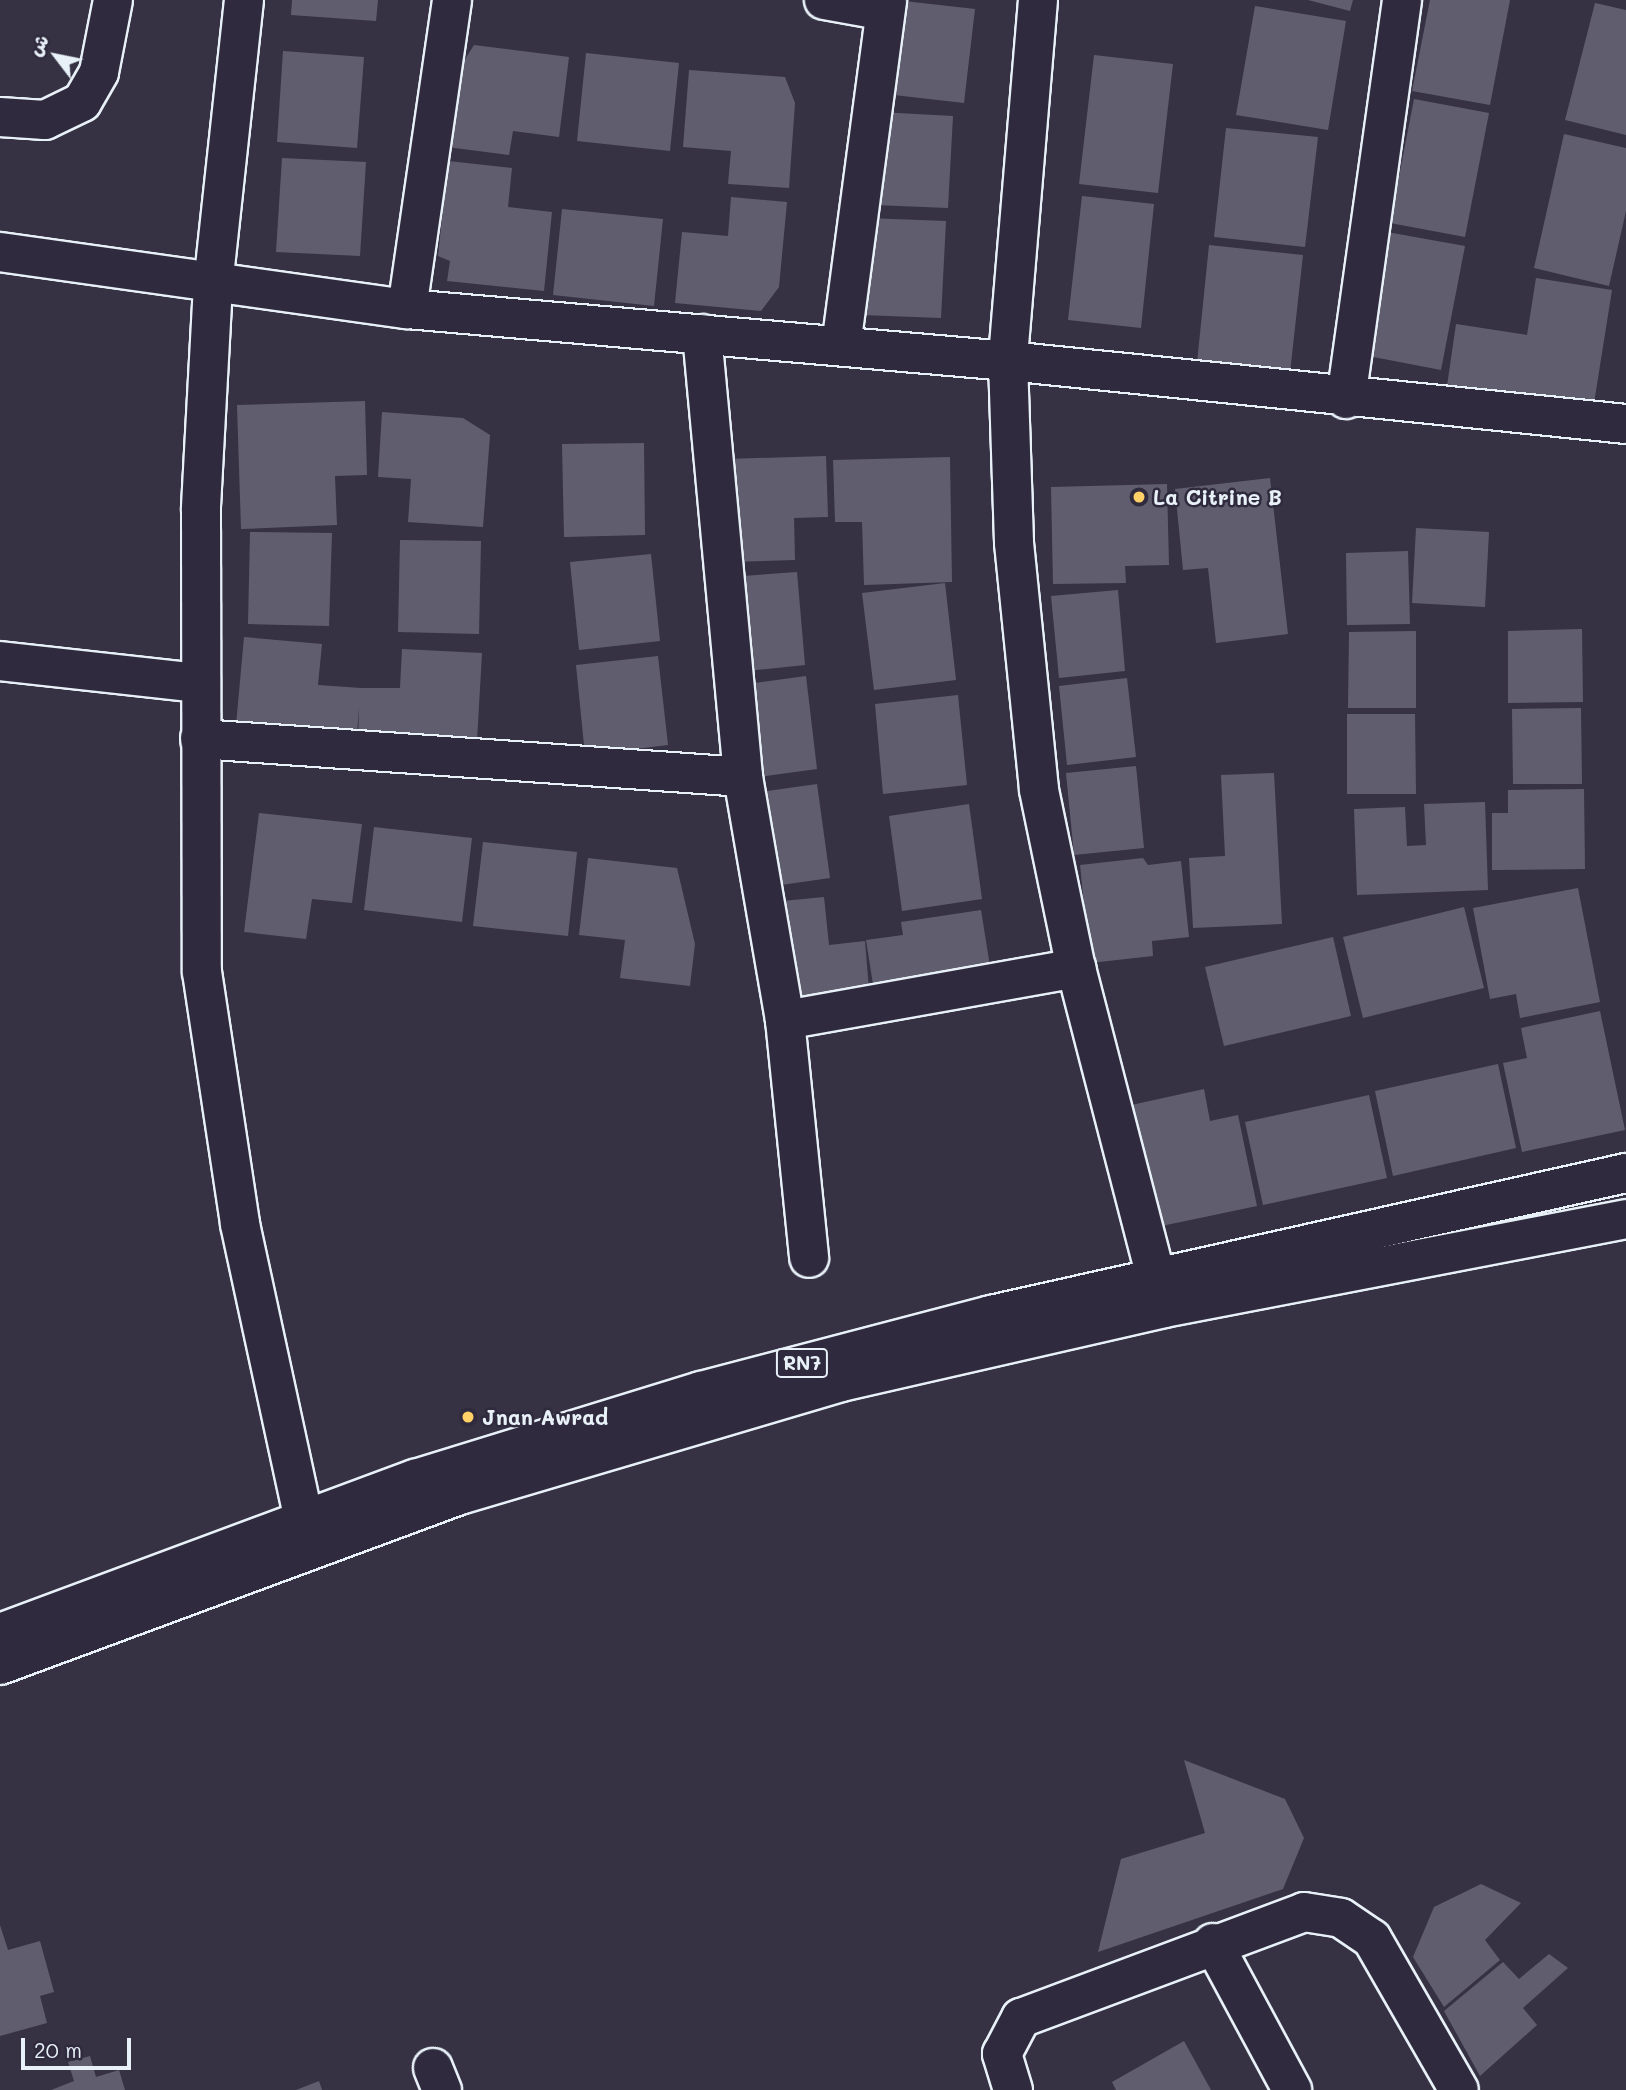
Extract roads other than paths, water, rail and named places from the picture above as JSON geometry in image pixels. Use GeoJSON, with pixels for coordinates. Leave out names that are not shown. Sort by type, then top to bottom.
{"type":"FeatureCollection","features":[{"type":"Feature","properties":{"kind":"street"},"geometry":{"type":"LineString","coordinates":[[0,117],[45,120],[82,102],[99,72],[113,0]]}},
{"type":"Feature","properties":{"kind":"street"},"geometry":{"type":"LineString","coordinates":[[244,0],[214,285],[199,683],[202,972],[240,1224],[307,1533]]}},
{"type":"Feature","properties":{"kind":"street"},"geometry":{"type":"LineString","coordinates":[[407,309],[452,0]]}},
{"type":"Feature","properties":{"kind":"street"},"geometry":{"type":"LineString","coordinates":[[824,0],[886,6],[841,346]]}},
{"type":"Feature","properties":{"kind":"street"},"geometry":{"type":"LineString","coordinates":[[1038,0],[1008,361],[1014,544],[1040,790],[1076,968],[1157,1280]]}},
{"type":"Feature","properties":{"kind":"street"},"geometry":{"type":"LineString","coordinates":[[1346,399],[1402,0]]}},
{"type":"Feature","properties":{"kind":"street"},"geometry":{"type":"LineString","coordinates":[[0,253],[214,285],[407,309],[1008,361],[1346,399],[1626,424]]}},
{"type":"Feature","properties":{"kind":"street"},"geometry":{"type":"LineString","coordinates":[[702,334],[743,777],[785,1020],[809,1258]]}},
{"type":"Feature","properties":{"kind":"street"},"geometry":{"type":"LineString","coordinates":[[0,662],[199,683]]}},
{"type":"Feature","properties":{"kind":"street"},"geometry":{"type":"LineString","coordinates":[[200,739],[743,777]]}},
{"type":"Feature","properties":{"kind":"street"},"geometry":{"type":"LineString","coordinates":[[785,1020],[1076,968]]}},
{"type":"Feature","properties":{"kind":"street","name":"RN7"},"geometry":{"type":"LineString","coordinates":[[0,1633],[307,1533],[701,1391],[978,1319],[1626,1173]]}},
{"type":"Feature","properties":{"kind":"street","name":"RN7"},"geometry":{"type":"LineString","coordinates":[[0,1665],[307,1533],[841,1382],[1177,1306],[1626,1219]]}},
{"type":"Feature","properties":{"kind":"street"},"geometry":{"type":"LineString","coordinates":[[1013,2090],[1002,2054],[1021,2018],[1213,1943],[1304,1912],[1357,1927],[1382,1955],[1459,2090]]}},
{"type":"Feature","properties":{"kind":"street"},"geometry":{"type":"LineString","coordinates":[[1213,1943],[1292,2090]]}},
{"type":"Feature","properties":{"kind":"place","name":"La Citrine B"},"geometry":{"type":"Point","coordinates":[1139,497]}},
{"type":"Feature","properties":{"kind":"place","name":"Jnan Awrad"},"geometry":{"type":"Point","coordinates":[468,1417]}}]}
